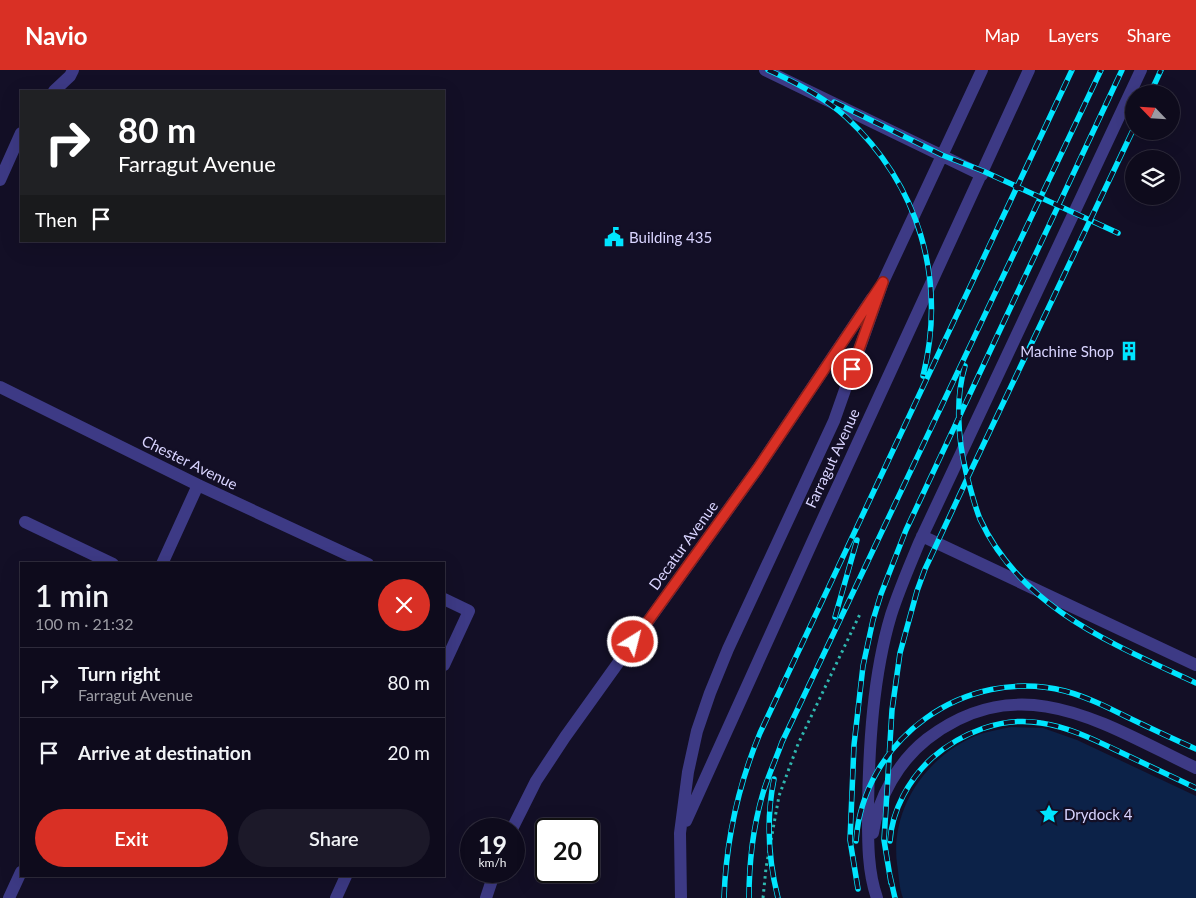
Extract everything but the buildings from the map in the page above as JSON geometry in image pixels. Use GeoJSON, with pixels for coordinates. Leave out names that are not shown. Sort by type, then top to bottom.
{"type":"FeatureCollection","features":[{"type":"Feature","properties":{"kind":"street"},"geometry":{"type":"LineString","coordinates":[[55,90],[70,76],[73,70]]}},
{"type":"Feature","properties":{"kind":"street"},"geometry":{"type":"LineString","coordinates":[[765,70],[982,175]]}},
{"type":"Feature","properties":{"kind":"street","name":"Farragut Avenue"},"geometry":{"type":"LineString","coordinates":[[681,898],[680,833],[688,772],[697,732],[710,693],[728,649],[834,421],[883,282],[982,70]]}},
{"type":"Feature","properties":{"kind":"street","name":"Farragut Avenue"},"geometry":{"type":"LineString","coordinates":[[680,833],[917,310],[982,175],[1029,70]]}},
{"type":"Feature","properties":{"kind":"street"},"geometry":{"type":"LineString","coordinates":[[877,898],[874,889],[868,830],[869,770],[878,680],[891,615],[922,536],[1141,70]]}},
{"type":"Feature","properties":{"kind":"street"},"geometry":{"type":"LineString","coordinates":[[0,180],[20,136]]}},
{"type":"Feature","properties":{"kind":"street","name":"Decatur Avenue"},"geometry":{"type":"LineString","coordinates":[[518,818],[536,781],[564,737],[758,468],[883,282]]}},
{"type":"Feature","properties":{"kind":"street","name":"Chester Avenue"},"geometry":{"type":"LineString","coordinates":[[0,387],[198,485],[364,562]]}},
{"type":"Feature","properties":{"kind":"street"},"geometry":{"type":"LineString","coordinates":[[163,562],[198,485]]}},
{"type":"Feature","properties":{"kind":"street"},"geometry":{"type":"LineString","coordinates":[[25,522],[108,562]]}},
{"type":"Feature","properties":{"kind":"street"},"geometry":{"type":"LineString","coordinates":[[922,536],[1196,664]]}},
{"type":"Feature","properties":{"kind":"street"},"geometry":{"type":"LineString","coordinates":[[445,599],[469,611],[445,663]]}},
{"type":"Feature","properties":{"kind":"street"},"geometry":{"type":"LineString","coordinates":[[870,857],[879,808],[896,772],[919,746],[943,727],[987,708],[1028,704],[1052,706],[1071,711],[1095,720],[1196,768]]}},
{"type":"Feature","properties":{"kind":"street"},"geometry":{"type":"LineString","coordinates":[[9,898],[20,874]]}},
{"type":"Feature","properties":{"kind":"street"},"geometry":{"type":"LineString","coordinates":[[336,898],[346,877]]}},
{"type":"Feature","properties":{"kind":"street"},"geometry":{"type":"LineString","coordinates":[[486,898],[491,883]]}},
{"type":"Feature","properties":{"kind":"path"},"geometry":{"type":"LineString","coordinates":[[763,898],[766,868],[780,796],[798,744],[860,614]]}},
{"type":"Feature","properties":{"kind":"water","name":"Drydock 4"},"geometry":{"type":"Polygon","coordinates":[[[1011,727],[1043,728],[1077,740],[1196,796],[1196,898],[903,898],[897,864],[896,843],[906,803],[916,785],[944,755],[961,743],[980,734],[1011,727]]]}},
{"type":"Feature","properties":{"kind":"railway"},"geometry":{"type":"LineString","coordinates":[[768,70],[809,91],[846,117],[871,144],[892,173],[909,203],[921,236],[928,269],[931,304],[930,340],[923,376]]}},
{"type":"Feature","properties":{"kind":"railway"},"geometry":{"type":"LineString","coordinates":[[724,898],[727,855],[734,814],[745,773],[760,733],[1072,70]]}},
{"type":"Feature","properties":{"kind":"railway"},"geometry":{"type":"LineString","coordinates":[[749,898],[754,832],[765,787],[782,742],[1101,70]]}},
{"type":"Feature","properties":{"kind":"railway"},"geometry":{"type":"LineString","coordinates":[[858,889],[850,840],[854,745],[863,666],[881,594],[906,530],[1122,70]]}},
{"type":"Feature","properties":{"kind":"railway"},"geometry":{"type":"LineString","coordinates":[[1154,85],[1161,70]]}},
{"type":"Feature","properties":{"kind":"railway"},"geometry":{"type":"LineString","coordinates":[[834,102],[942,155],[983,171],[1118,233]]}},
{"type":"Feature","properties":{"kind":"railway"},"geometry":{"type":"LineString","coordinates":[[891,883],[884,840],[892,710],[900,653],[917,591],[925,569],[967,479],[1128,140]]}},
{"type":"Feature","properties":{"kind":"railway"},"geometry":{"type":"LineString","coordinates":[[965,366],[959,405],[963,459],[980,519],[998,550],[1019,577],[1044,600],[1072,620],[1133,653],[1196,683]]}},
{"type":"Feature","properties":{"kind":"railway"},"geometry":{"type":"LineString","coordinates":[[835,617],[857,540]]}},
{"type":"Feature","properties":{"kind":"railway"},"geometry":{"type":"LineString","coordinates":[[856,841],[863,804],[878,771],[899,742],[926,718],[957,701],[991,690],[1028,686],[1065,691],[1097,703],[1196,749]]}},
{"type":"Feature","properties":{"kind":"railway"},"geometry":{"type":"LineString","coordinates":[[890,841],[891,829],[898,807],[909,785],[924,766],[943,749],[956,741],[983,728],[997,724],[1026,721],[1072,731],[1196,788]]}},
{"type":"Feature","properties":{"kind":"railway"},"geometry":{"type":"LineString","coordinates":[[774,779],[771,794],[769,838],[778,898]]}},
{"type":"Feature","properties":{"kind":"railway"},"geometry":{"type":"LineString","coordinates":[[890,876],[895,898]]}},
{"type":"Feature","properties":{"kind":"place","name":"Building 435"},"geometry":{"type":"Point","coordinates":[614,237]}},
{"type":"Feature","properties":{"kind":"place","name":"Machine Shop"},"geometry":{"type":"Point","coordinates":[1129,351]}},
{"type":"Feature","properties":{"kind":"place","name":"Drydock 4"},"geometry":{"type":"Point","coordinates":[1049,814]}},
{"type":"Feature","properties":{"kind":"route"},"geometry":{"type":"LineString","coordinates":[[633,642],[758,468],[883,282],[852,369]]}}]}
